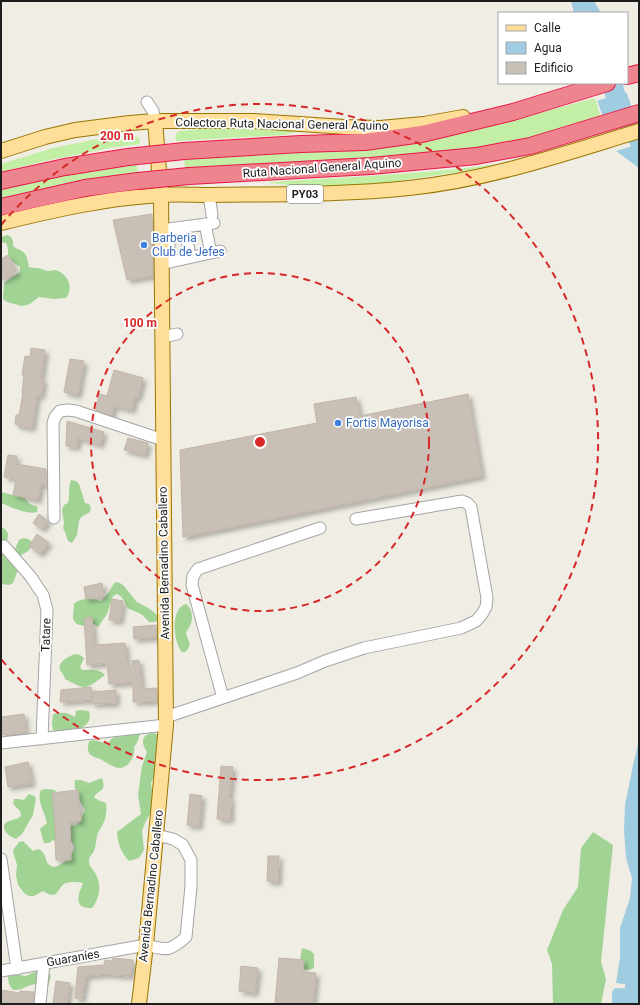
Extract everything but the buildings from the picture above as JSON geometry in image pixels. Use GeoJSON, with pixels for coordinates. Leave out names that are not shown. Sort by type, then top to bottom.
{"type":"FeatureCollection","features":[{"type":"Feature","properties":{"kind":"highway"},"geometry":{"type":"LineString","coordinates":[[628,76],[639,72]]}},
{"type":"Feature","properties":{"kind":"highway","name":"Ruta Nacional General Aquino"},"geometry":{"type":"LineString","coordinates":[[1,181],[65,167],[128,157],[184,151],[365,142],[422,134],[512,112],[604,84]]}},
{"type":"Feature","properties":{"kind":"highway","name":"Ruta Nacional General Aquino"},"geometry":{"type":"LineString","coordinates":[[1,207],[85,188],[138,181],[189,176],[371,166],[476,156],[530,146],[639,113]]}},
{"type":"Feature","properties":{"kind":"main road","name":"Colectora Ruta Nacional General Aquino"},"geometry":{"type":"LineString","coordinates":[[1,151],[45,137],[102,126],[154,113],[254,121],[380,128],[424,124],[479,114],[587,90]]}},
{"type":"Feature","properties":{"kind":"main road","name":"Colectora Ruta Nacional General Aquino"},"geometry":{"type":"LineString","coordinates":[[1,159],[31,150],[94,135],[154,113]]}},
{"type":"Feature","properties":{"kind":"main road","name":"Avenida Bernadino Caballero"},"geometry":{"type":"LineString","coordinates":[[139,1004],[146,945],[166,721],[162,337],[165,229],[154,113]]}},
{"type":"Feature","properties":{"kind":"main road","name":"PY03"},"geometry":{"type":"LineString","coordinates":[[1,223],[65,208],[125,198],[161,195],[348,193],[409,188],[472,179],[538,162],[639,131]]}},
{"type":"Feature","properties":{"kind":"street"},"geometry":{"type":"LineString","coordinates":[[165,263],[215,252],[210,220],[209,195]]}},
{"type":"Feature","properties":{"kind":"street"},"geometry":{"type":"LineString","coordinates":[[165,229],[185,227],[210,220]]}},
{"type":"Feature","properties":{"kind":"street"},"geometry":{"type":"LineString","coordinates":[[185,227],[190,257]]}},
{"type":"Feature","properties":{"kind":"street"},"geometry":{"type":"LineString","coordinates":[[162,337],[177,334]]}},
{"type":"Feature","properties":{"kind":"street"},"geometry":{"type":"LineString","coordinates":[[54,518],[53,423],[55,417],[60,411],[76,411],[163,440]]}},
{"type":"Feature","properties":{"kind":"street"},"geometry":{"type":"LineString","coordinates":[[1,743],[42,739],[166,721],[222,698],[297,673],[325,661],[364,648],[461,628],[476,621],[482,614],[486,607],[487,598],[471,507],[467,503],[462,502],[356,519]]}},
{"type":"Feature","properties":{"kind":"street"},"geometry":{"type":"LineString","coordinates":[[222,698],[192,585],[193,576],[198,569],[320,528]]}},
{"type":"Feature","properties":{"kind":"street","name":"Tatare"},"geometry":{"type":"LineString","coordinates":[[4,546],[31,577],[43,595],[47,610],[42,739]]}},
{"type":"Feature","properties":{"kind":"street"},"geometry":{"type":"LineString","coordinates":[[146,945],[169,949],[176,946],[186,937],[191,886],[191,860],[183,845],[173,840],[156,835]]}},
{"type":"Feature","properties":{"kind":"street"},"geometry":{"type":"LineString","coordinates":[[1,859],[17,969]]}},
{"type":"Feature","properties":{"kind":"street","name":"Guaraníes"},"geometry":{"type":"LineString","coordinates":[[1,971],[146,945]]}},
{"type":"Feature","properties":{"kind":"street"},"geometry":{"type":"LineString","coordinates":[[40,1004],[44,963]]}},
{"type":"Feature","properties":{"kind":"green space"},"geometry":{"type":"Polygon","coordinates":[[[595,98],[601,118],[542,135],[475,149],[372,159],[185,169],[184,158],[453,134],[595,98]]]}},
{"type":"Feature","properties":{"kind":"green space"},"geometry":{"type":"Polygon","coordinates":[[[220,127],[259,127],[341,132],[295,132],[284,135],[176,141],[175,135],[180,131],[220,127]]]}},
{"type":"Feature","properties":{"kind":"green space"},"geometry":{"type":"Polygon","coordinates":[[[135,136],[139,138],[140,144],[110,148],[45,161],[1,172],[1,164],[53,148],[92,140],[135,136]]]}},
{"type":"Feature","properties":{"kind":"green space"},"geometry":{"type":"Polygon","coordinates":[[[136,162],[138,173],[1,201],[1,189],[136,162]]]}},
{"type":"Feature","properties":{"kind":"green space"},"geometry":{"type":"Polygon","coordinates":[[[507,163],[378,184],[307,187],[269,182],[418,173],[507,163]]]}},
{"type":"Feature","properties":{"kind":"green space"},"geometry":{"type":"Polygon","coordinates":[[[7,235],[11,237],[13,246],[25,254],[29,267],[48,271],[55,270],[63,274],[68,281],[69,286],[66,298],[54,299],[39,297],[31,303],[22,306],[7,302],[3,299],[4,283],[20,272],[20,267],[14,263],[8,253],[6,243],[1,242],[1,237],[7,235]]]}},
{"type":"Feature","properties":{"kind":"green space"},"geometry":{"type":"Polygon","coordinates":[[[71,480],[76,481],[79,484],[85,503],[89,504],[91,508],[90,512],[81,517],[77,535],[72,543],[68,541],[63,528],[64,523],[62,510],[64,505],[68,503],[71,480]]]}},
{"type":"Feature","properties":{"kind":"green space"},"geometry":{"type":"Polygon","coordinates":[[[1,492],[24,498],[30,504],[38,507],[37,512],[24,512],[1,503],[1,492]]]}},
{"type":"Feature","properties":{"kind":"green space"},"geometry":{"type":"Polygon","coordinates":[[[1,527],[8,533],[7,546],[10,550],[15,549],[19,540],[23,538],[31,541],[29,550],[17,559],[20,565],[13,583],[9,585],[1,584],[1,527]]]}},
{"type":"Feature","properties":{"kind":"green space"},"geometry":{"type":"Polygon","coordinates":[[[115,582],[124,586],[137,602],[150,609],[157,615],[157,621],[149,622],[141,614],[129,609],[122,597],[117,594],[113,596],[107,614],[98,627],[94,624],[85,626],[79,625],[74,621],[74,604],[83,599],[101,601],[115,582]]]}},
{"type":"Feature","properties":{"kind":"green space"},"geometry":{"type":"Polygon","coordinates":[[[186,604],[191,610],[192,614],[190,625],[186,632],[190,645],[185,652],[182,652],[175,633],[175,618],[177,612],[186,604]]]}},
{"type":"Feature","properties":{"kind":"green space"},"geometry":{"type":"Polygon","coordinates":[[[75,654],[84,658],[80,667],[82,670],[97,670],[105,675],[90,686],[86,687],[82,687],[65,679],[60,670],[60,664],[75,654]]]}},
{"type":"Feature","properties":{"kind":"green space"},"geometry":{"type":"Polygon","coordinates":[[[76,711],[89,711],[90,719],[80,729],[75,731],[58,732],[53,730],[53,714],[65,713],[75,717],[76,711]]]}},
{"type":"Feature","properties":{"kind":"green space"},"geometry":{"type":"Polygon","coordinates":[[[131,730],[137,731],[140,734],[134,747],[134,753],[131,760],[126,766],[117,768],[90,755],[88,748],[89,741],[94,740],[108,744],[114,737],[124,736],[131,730]]]}},
{"type":"Feature","properties":{"kind":"green space"},"geometry":{"type":"Polygon","coordinates":[[[152,733],[162,735],[160,761],[151,783],[154,806],[142,831],[144,850],[139,858],[129,861],[120,848],[117,832],[141,814],[138,795],[142,766],[147,752],[143,740],[148,734],[152,733]]]}},
{"type":"Feature","properties":{"kind":"green space"},"geometry":{"type":"Polygon","coordinates":[[[102,778],[104,786],[102,790],[94,797],[106,803],[106,814],[104,822],[97,834],[94,851],[89,860],[99,882],[99,891],[95,904],[92,908],[86,908],[79,904],[78,900],[83,883],[66,883],[61,886],[54,895],[43,891],[34,896],[29,896],[24,893],[18,885],[16,875],[17,865],[13,850],[19,842],[23,841],[33,851],[38,849],[41,851],[45,855],[47,863],[54,867],[62,864],[69,858],[74,847],[69,839],[57,843],[53,840],[49,843],[44,843],[40,829],[47,823],[40,802],[41,790],[55,790],[60,801],[65,824],[75,826],[79,823],[85,810],[76,792],[75,780],[81,780],[89,783],[102,778]]]}},
{"type":"Feature","properties":{"kind":"green space"},"geometry":{"type":"Polygon","coordinates":[[[29,794],[36,798],[33,815],[22,834],[16,839],[7,834],[4,825],[21,816],[20,811],[13,804],[14,799],[24,800],[29,794]]]}},
{"type":"Feature","properties":{"kind":"green space"},"geometry":{"type":"Polygon","coordinates":[[[593,832],[613,845],[601,962],[606,979],[601,1004],[553,1004],[552,964],[547,950],[563,910],[578,887],[581,848],[593,832]]]}},
{"type":"Feature","properties":{"kind":"green space"},"geometry":{"type":"Polygon","coordinates":[[[302,948],[311,951],[314,954],[314,968],[309,970],[304,969],[300,960],[302,948]]]}},
{"type":"Feature","properties":{"kind":"green space"},"geometry":{"type":"Polygon","coordinates":[[[38,971],[48,972],[51,976],[43,1004],[37,984],[13,990],[8,980],[8,975],[12,974],[26,976],[38,971]]]}},
{"type":"Feature","properties":{"kind":"water"},"geometry":{"type":"Polygon","coordinates":[[[571,1],[594,1],[600,12],[574,12],[571,1]]]}},
{"type":"Feature","properties":{"kind":"water"},"geometry":{"type":"Polygon","coordinates":[[[625,88],[632,108],[603,117],[596,97],[625,88]]]}},
{"type":"Feature","properties":{"kind":"water"},"geometry":{"type":"Polygon","coordinates":[[[639,144],[639,168],[616,151],[639,144]]]}},
{"type":"Feature","properties":{"kind":"water"},"geometry":{"type":"Polygon","coordinates":[[[639,740],[639,986],[616,983],[620,958],[620,928],[630,898],[632,878],[626,858],[624,830],[625,805],[639,740]]]}},
{"type":"Feature","properties":{"kind":"water"},"geometry":{"type":"Polygon","coordinates":[[[615,988],[639,989],[639,1004],[612,1004],[612,992],[615,988]]]}},
{"type":"Feature","properties":{"kind":"pier"},"geometry":{"type":"Polygon","coordinates":[[[625,86],[627,87],[628,92],[596,101],[594,97],[596,95],[625,86]]]}},
{"type":"Feature","properties":{"kind":"waterway"},"geometry":{"type":"LineString","coordinates":[[612,84],[619,108],[639,140]]}},
{"type":"Feature","properties":{"kind":"waterway"},"geometry":{"type":"LineString","coordinates":[[633,1004],[635,987],[635,936],[639,907]]}},
{"type":"Feature","properties":{"kind":"place","name":"Barberia Club de Jefes"},"geometry":{"type":"Point","coordinates":[144,245]}},
{"type":"Feature","properties":{"kind":"place","name":"Fortis Mayorisa"},"geometry":{"type":"Point","coordinates":[338,423]}}]}
